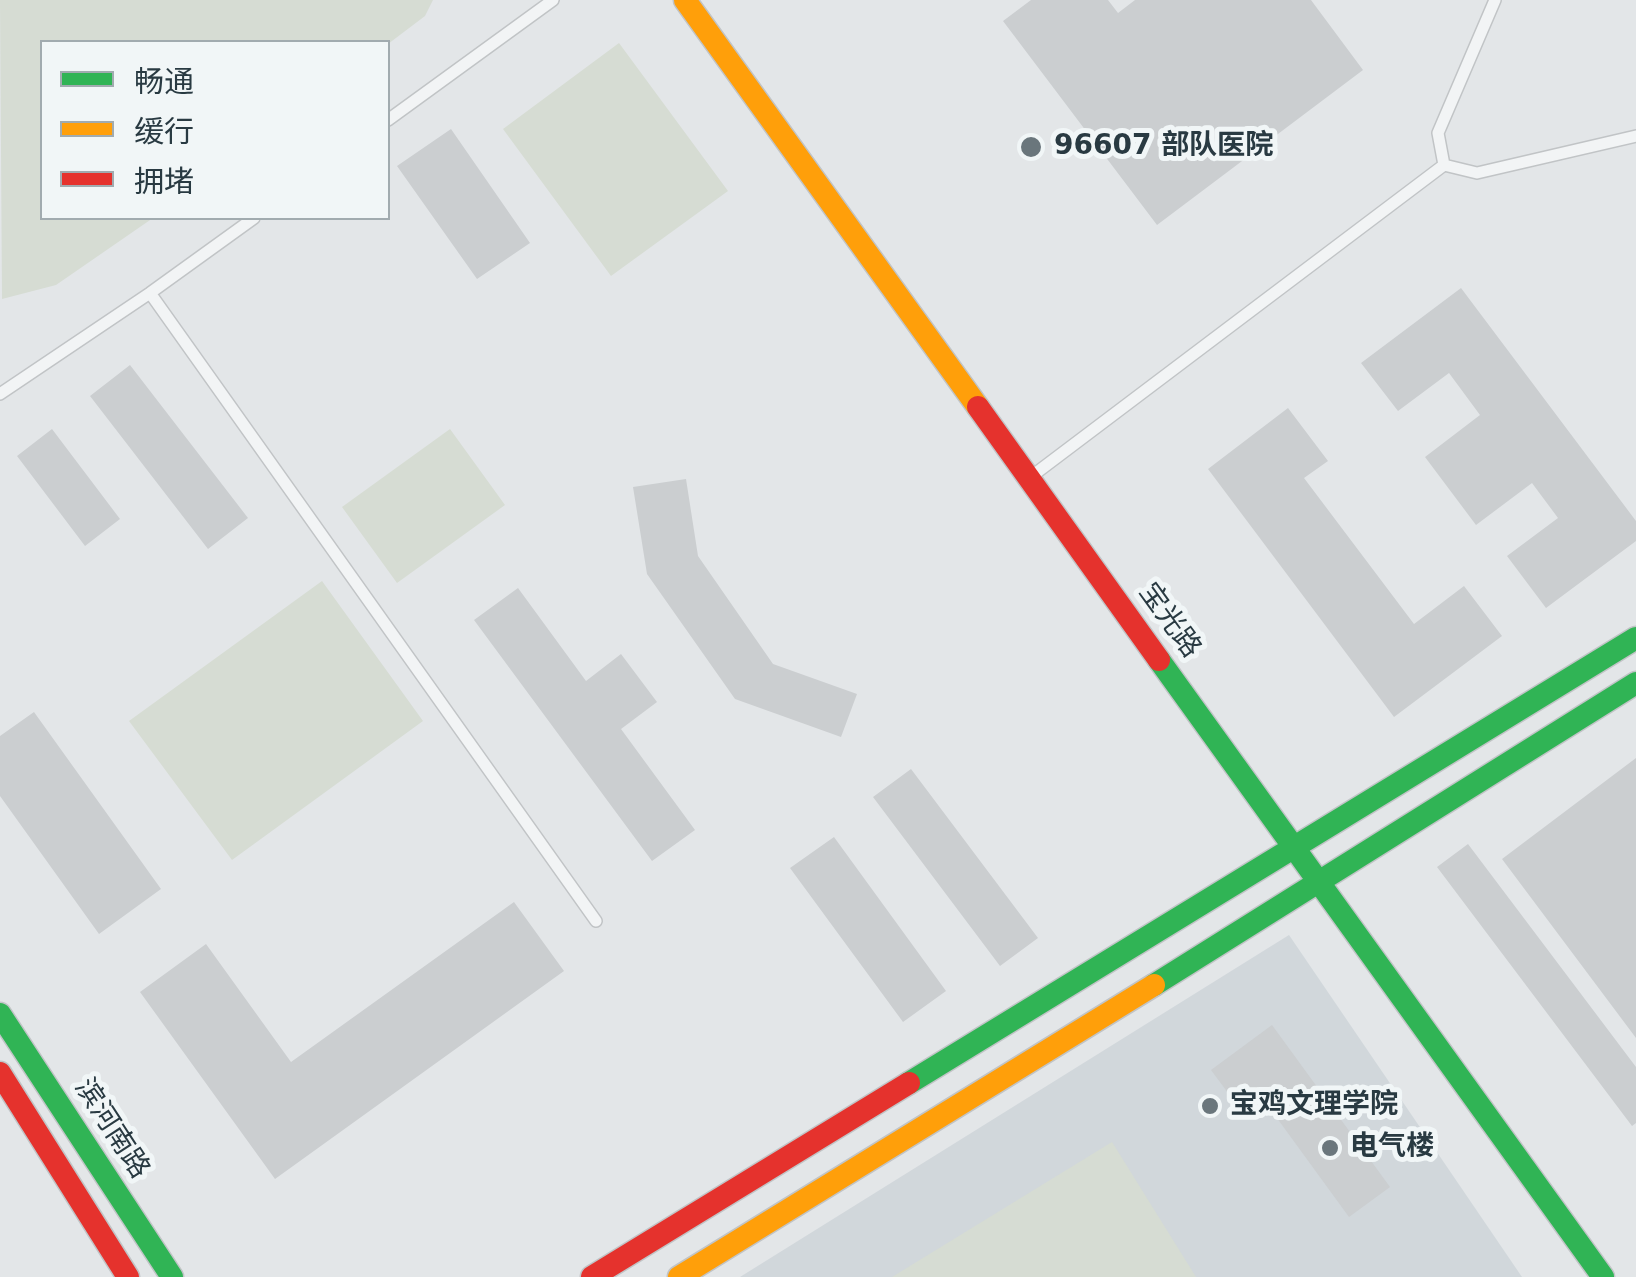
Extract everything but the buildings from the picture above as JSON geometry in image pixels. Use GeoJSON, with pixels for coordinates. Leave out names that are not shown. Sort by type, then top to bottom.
{"type":"FeatureCollection","features":[{"type":"Feature","properties":{"kind":"main road","name":"宝光路"},"geometry":{"type":"LineString","coordinates":[[684,0],[1603,1277]]}},
{"type":"Feature","properties":{"kind":"main road"},"geometry":{"type":"LineString","coordinates":[[592,1277],[1636,638]]}},
{"type":"Feature","properties":{"kind":"main road"},"geometry":{"type":"LineString","coordinates":[[679,1277],[1321,883],[1636,683]]}},
{"type":"Feature","properties":{"kind":"main road","name":"滨河南路"},"geometry":{"type":"LineString","coordinates":[[0,1014],[172,1277]]}},
{"type":"Feature","properties":{"kind":"main road"},"geometry":{"type":"LineString","coordinates":[[0,1073],[128,1277]]}},
{"type":"Feature","properties":{"kind":"lane"},"geometry":{"type":"LineString","coordinates":[[390,119],[553,0]]}},
{"type":"Feature","properties":{"kind":"lane"},"geometry":{"type":"LineString","coordinates":[[1444,166],[1438,133],[1495,0]]}},
{"type":"Feature","properties":{"kind":"lane"},"geometry":{"type":"LineString","coordinates":[[1444,166],[1477,174],[1636,136]]}},
{"type":"Feature","properties":{"kind":"lane"},"geometry":{"type":"LineString","coordinates":[[1029,478],[1444,166]]}},
{"type":"Feature","properties":{"kind":"lane"},"geometry":{"type":"LineString","coordinates":[[0,394],[251,220]]}},
{"type":"Feature","properties":{"kind":"lane"},"geometry":{"type":"LineString","coordinates":[[150,293],[596,920]]}},
{"type":"Feature","properties":{"kind":"shaded area"},"geometry":{"type":"Polygon","coordinates":[[[0,0],[433,0],[425,16],[390,42],[40,40],[40,220],[150,220],[56,285],[2,299],[0,0]]]}},
{"type":"Feature","properties":{"kind":"shaded area"},"geometry":{"type":"Polygon","coordinates":[[[619,43],[728,191],[611,276],[503,129],[619,43]]]}},
{"type":"Feature","properties":{"kind":"shaded area"},"geometry":{"type":"Polygon","coordinates":[[[450,429],[505,505],[397,583],[342,507],[450,429]]]}},
{"type":"Feature","properties":{"kind":"shaded area"},"geometry":{"type":"Polygon","coordinates":[[[322,581],[423,721],[232,860],[129,721],[322,581]]]}},
{"type":"Feature","properties":{"kind":"shaded area","name":"宝鸡文理学院"},"geometry":{"type":"Polygon","coordinates":[[[1289,935],[1522,1277],[740,1277],[1289,935]]]}},
{"type":"Feature","properties":{"kind":"shaded area"},"geometry":{"type":"Polygon","coordinates":[[[1112,1142],[1196,1277],[892,1277],[1112,1142]]]}},
{"type":"Feature","properties":{"kind":"traffic: fast"},"geometry":{"type":"LineString","coordinates":[[909,1083],[1636,638]]}},
{"type":"Feature","properties":{"kind":"traffic: fast"},"geometry":{"type":"LineString","coordinates":[[1159,660],[1603,1277]]}},
{"type":"Feature","properties":{"kind":"traffic: fast"},"geometry":{"type":"LineString","coordinates":[[1154,985],[1636,683]]}},
{"type":"Feature","properties":{"kind":"traffic: fast"},"geometry":{"type":"LineString","coordinates":[[0,1014],[172,1277]]}},
{"type":"Feature","properties":{"kind":"traffic: slow"},"geometry":{"type":"LineString","coordinates":[[685,0],[978,407]]}},
{"type":"Feature","properties":{"kind":"traffic: slow"},"geometry":{"type":"LineString","coordinates":[[679,1277],[1154,985]]}},
{"type":"Feature","properties":{"kind":"traffic: jam"},"geometry":{"type":"LineString","coordinates":[[978,407],[1159,660]]}},
{"type":"Feature","properties":{"kind":"traffic: jam"},"geometry":{"type":"LineString","coordinates":[[0,1073],[128,1277]]}},
{"type":"Feature","properties":{"kind":"traffic: jam"},"geometry":{"type":"LineString","coordinates":[[592,1277],[909,1083]]}},
{"type":"Feature","properties":{"kind":"place","name":"96607 部队医院"},"geometry":{"type":"Point","coordinates":[1031,147]}},
{"type":"Feature","properties":{"kind":"place","name":"宝鸡文理学院"},"geometry":{"type":"Point","coordinates":[1210,1106]}},
{"type":"Feature","properties":{"kind":"place","name":"电气楼"},"geometry":{"type":"Point","coordinates":[1330,1148]}}]}
